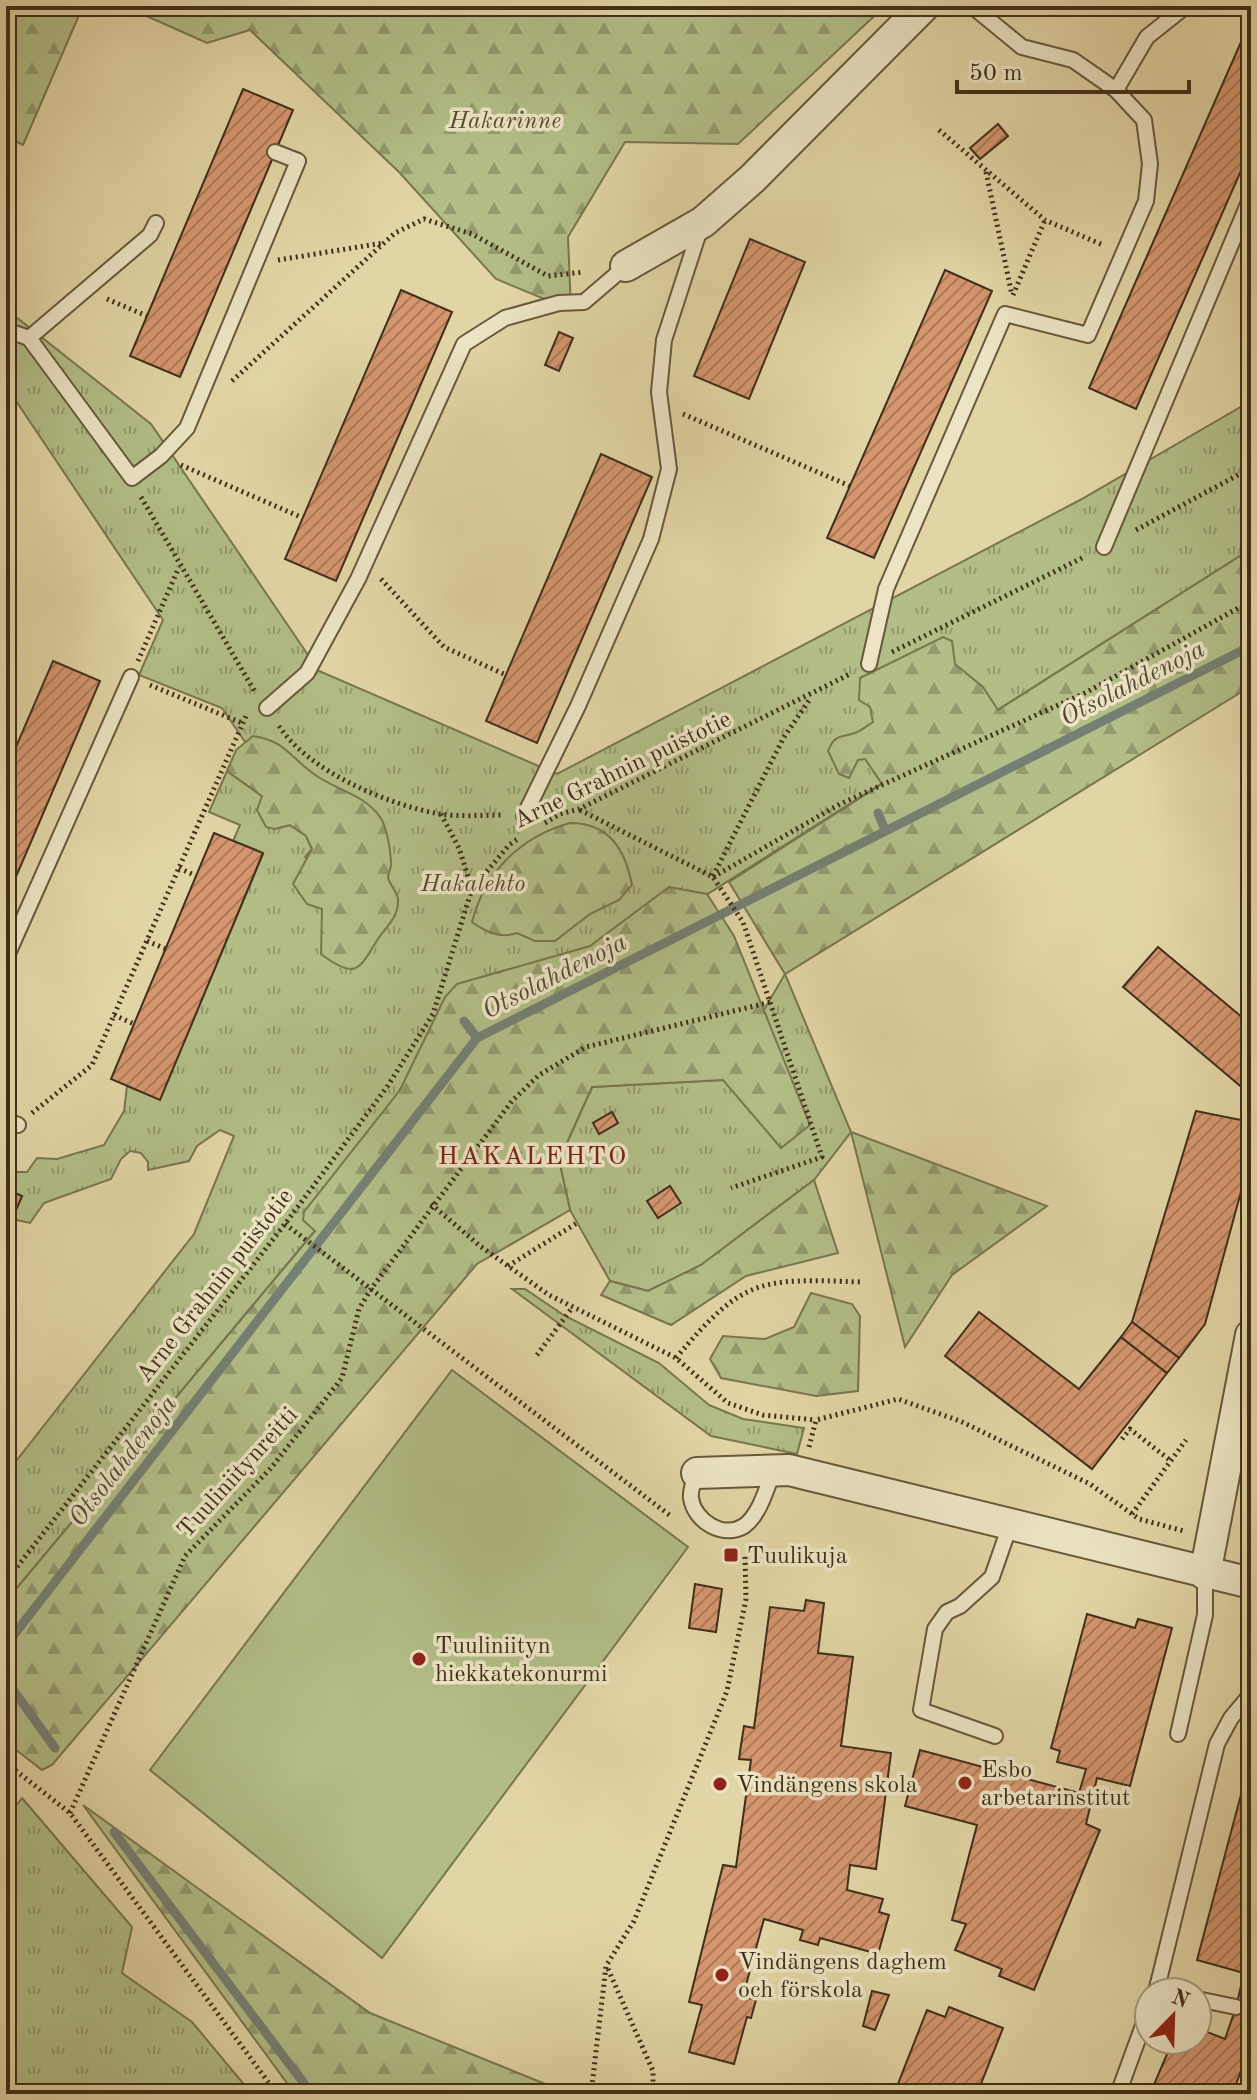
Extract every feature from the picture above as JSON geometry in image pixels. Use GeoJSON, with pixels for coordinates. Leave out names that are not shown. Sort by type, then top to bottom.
{"type":"FeatureCollection","features":[{"type":"Feature","properties":{"kind":"street"},"geometry":{"type":"LineString","coordinates":[[626,266],[703,222],[752,179],[924,6]]}},
{"type":"Feature","properties":{"kind":"street"},"geometry":{"type":"LineString","coordinates":[[1205,1574],[1251,1335]]}},
{"type":"Feature","properties":{"kind":"street"},"geometry":{"type":"LineString","coordinates":[[697,1473],[774,1469],[1251,1583]]}},
{"type":"Feature","properties":{"kind":"lane"},"geometry":{"type":"LineString","coordinates":[[869,664],[886,589],[1005,314],[1088,335],[1146,201],[1150,164],[1144,120],[1116,90],[1073,60],[1022,47],[972,6]]}},
{"type":"Feature","properties":{"kind":"lane"},"geometry":{"type":"LineString","coordinates":[[1116,90],[1147,37],[1186,6]]}},
{"type":"Feature","properties":{"kind":"lane"},"geometry":{"type":"LineString","coordinates":[[6,330],[29,338],[132,478],[161,456],[187,428],[298,161],[275,152]]}},
{"type":"Feature","properties":{"kind":"lane"},"geometry":{"type":"LineString","coordinates":[[1104,547],[1251,197]]}},
{"type":"Feature","properties":{"kind":"lane"},"geometry":{"type":"LineString","coordinates":[[524,816],[578,706],[651,539],[669,469],[660,404],[664,340],[703,222]]}},
{"type":"Feature","properties":{"kind":"lane"},"geometry":{"type":"LineString","coordinates":[[29,338],[150,235],[156,223]]}},
{"type":"Feature","properties":{"kind":"lane"},"geometry":{"type":"LineString","coordinates":[[267,708],[307,673],[366,563],[464,344],[505,318],[559,303],[584,302],[626,266]]}},
{"type":"Feature","properties":{"kind":"lane"},"geometry":{"type":"LineString","coordinates":[[6,958],[131,677]]}},
{"type":"Feature","properties":{"kind":"lane"},"geometry":{"type":"LineString","coordinates":[[697,1473],[691,1499],[698,1514],[714,1529],[726,1531],[744,1526],[753,1516],[774,1469]]}},
{"type":"Feature","properties":{"kind":"lane"},"geometry":{"type":"LineString","coordinates":[[995,1736],[921,1710],[935,1629],[947,1612],[960,1606],[992,1577],[1000,1563],[1010,1525]]}},
{"type":"Feature","properties":{"kind":"lane"},"geometry":{"type":"LineString","coordinates":[[1178,1734],[1205,1615],[1205,1574]]}},
{"type":"Feature","properties":{"kind":"lane"},"geometry":{"type":"LineString","coordinates":[[1159,1976],[1217,1744],[1231,1718],[1251,1694]]}},
{"type":"Feature","properties":{"kind":"lane"},"geometry":{"type":"LineString","coordinates":[[1213,2002],[1236,2007]]}},
{"type":"Feature","properties":{"kind":"lane"},"geometry":{"type":"LineString","coordinates":[[1118,2094],[1133,2053]]}},
{"type":"Feature","properties":{"kind":"path"},"geometry":{"type":"LineString","coordinates":[[939,130],[1045,220],[1124,254]]}},
{"type":"Feature","properties":{"kind":"path"},"geometry":{"type":"LineString","coordinates":[[986,170],[1012,296]]}},
{"type":"Feature","properties":{"kind":"path"},"geometry":{"type":"LineString","coordinates":[[223,389],[395,233],[424,219],[472,234],[548,276],[626,266]]}},
{"type":"Feature","properties":{"kind":"path"},"geometry":{"type":"LineString","coordinates":[[1005,314],[1045,220]]}},
{"type":"Feature","properties":{"kind":"path"},"geometry":{"type":"LineString","coordinates":[[255,264],[384,243]]}},
{"type":"Feature","properties":{"kind":"path"},"geometry":{"type":"LineString","coordinates":[[84,289],[147,316]]}},
{"type":"Feature","properties":{"kind":"path"},"geometry":{"type":"LineString","coordinates":[[660,404],[850,486]]}},
{"type":"Feature","properties":{"kind":"path"},"geometry":{"type":"LineString","coordinates":[[161,456],[303,518]]}},
{"type":"Feature","properties":{"kind":"path","name":"Arne Grahnin puistotie"},"geometry":{"type":"LineString","coordinates":[[534,829],[812,696],[1251,468]]}},
{"type":"Feature","properties":{"kind":"path"},"geometry":{"type":"LineString","coordinates":[[366,563],[444,647],[506,675]]}},
{"type":"Feature","properties":{"kind":"path"},"geometry":{"type":"LineString","coordinates":[[179,566],[131,677],[242,723]]}},
{"type":"Feature","properties":{"kind":"path"},"geometry":{"type":"LineString","coordinates":[[713,877],[840,804],[1087,692],[1251,601]]}},
{"type":"Feature","properties":{"kind":"path"},"geometry":{"type":"LineString","coordinates":[[12,1122],[92,1065],[256,694]]}},
{"type":"Feature","properties":{"kind":"path"},"geometry":{"type":"LineString","coordinates":[[713,877],[784,737],[812,696]]}},
{"type":"Feature","properties":{"kind":"path"},"geometry":{"type":"LineString","coordinates":[[579,809],[713,877],[743,922],[822,1157],[731,1188]]}},
{"type":"Feature","properties":{"kind":"path"},"geometry":{"type":"LineString","coordinates":[[440,814],[459,848],[472,889]]}},
{"type":"Feature","properties":{"kind":"path","name":"Arne Grahnin puistotie"},"geometry":{"type":"LineString","coordinates":[[6,1581],[285,1224],[387,1087],[433,1014],[472,889],[509,845],[522,837]]}},
{"type":"Feature","properties":{"kind":"path"},"geometry":{"type":"LineString","coordinates":[[179,868],[196,876]]}},
{"type":"Feature","properties":{"kind":"path"},"geometry":{"type":"LineString","coordinates":[[147,941],[166,949]]}},
{"type":"Feature","properties":{"kind":"path","name":"Tuuliniitynreitti"},"geometry":{"type":"LineString","coordinates":[[70,1813],[185,1556],[271,1468],[342,1378],[359,1309],[371,1289],[431,1204],[512,1101],[539,1075],[586,1047],[771,1002]]}},
{"type":"Feature","properties":{"kind":"path"},"geometry":{"type":"LineString","coordinates":[[114,1015],[134,1024]]}},
{"type":"Feature","properties":{"kind":"path"},"geometry":{"type":"LineString","coordinates":[[431,1204],[508,1266],[572,1308],[676,1358],[728,1403],[763,1415],[816,1420],[898,1399],[960,1421],[1077,1477],[1139,1519],[1212,1537]]}},
{"type":"Feature","properties":{"kind":"path"},"geometry":{"type":"LineString","coordinates":[[508,1266],[577,1223]]}},
{"type":"Feature","properties":{"kind":"path"},"geometry":{"type":"LineString","coordinates":[[285,1224],[674,1518]]}},
{"type":"Feature","properties":{"kind":"path"},"geometry":{"type":"LineString","coordinates":[[676,1358],[706,1322],[750,1289],[778,1282],[861,1282]]}},
{"type":"Feature","properties":{"kind":"path"},"geometry":{"type":"LineString","coordinates":[[537,1355],[572,1308]]}},
{"type":"Feature","properties":{"kind":"path"},"geometry":{"type":"LineString","coordinates":[[813,1431],[816,1420]]}},
{"type":"Feature","properties":{"kind":"path"},"geometry":{"type":"LineString","coordinates":[[1122,1439],[1130,1429],[1171,1461]]}},
{"type":"Feature","properties":{"kind":"path"},"geometry":{"type":"LineString","coordinates":[[1132,1514],[1186,1440]]}},
{"type":"Feature","properties":{"kind":"path"},"geometry":{"type":"LineString","coordinates":[[731,1555],[745,1556],[766,1540]]}},
{"type":"Feature","properties":{"kind":"path"},"geometry":{"type":"LineString","coordinates":[[591,2094],[606,1966],[634,1921],[727,1691],[746,1599],[745,1556]]}},
{"type":"Feature","properties":{"kind":"path"},"geometry":{"type":"LineString","coordinates":[[6,1763],[70,1813],[277,2094]]}},
{"type":"Feature","properties":{"kind":"path"},"geometry":{"type":"LineString","coordinates":[[606,1966],[653,2071],[653,2094]]}},
{"type":"Feature","properties":{"kind":"green space"},"geometry":{"type":"Polygon","coordinates":[[[6,6],[83,6],[23,145],[6,137],[6,6]]]}},
{"type":"Feature","properties":{"kind":"green space","name":"Hakarinne"},"geometry":{"type":"Polygon","coordinates":[[[124,6],[885,6],[738,144],[625,142],[568,237],[571,310],[496,279],[399,172],[250,30],[207,43],[124,6]]]}},
{"type":"Feature","properties":{"kind":"green space","name":"Hakalehto"},"geometry":{"type":"Polygon","coordinates":[[[6,309],[151,424],[319,671],[557,774],[1080,500],[1251,401],[1251,549],[470,1045],[6,1601],[6,1474],[194,1234],[234,1136],[220,1130],[197,1146],[189,1161],[148,1170],[148,1162],[141,1153],[130,1151],[121,1159],[111,1179],[44,1203],[30,1223],[12,1219],[22,1196],[6,1189],[6,1172],[27,1172],[37,1158],[57,1159],[104,1145],[124,1111],[127,1086],[160,1099],[263,854],[233,841],[240,825],[209,812],[227,771],[262,796],[274,829],[290,825],[306,836],[312,849],[305,857],[339,881],[222,708],[139,675],[163,620],[6,386],[6,309]]]}},
{"type":"Feature","properties":{"kind":"green space"},"geometry":{"type":"Polygon","coordinates":[[[1251,549],[1251,686],[785,974],[729,882],[882,784],[865,759],[858,760],[849,778],[839,774],[828,751],[836,739],[857,732],[873,722],[870,707],[859,700],[860,678],[943,637],[952,641],[955,664],[983,687],[998,710],[1251,549]]]}},
{"type":"Feature","properties":{"kind":"green space"},"geometry":{"type":"Polygon","coordinates":[[[253,736],[280,745],[322,779],[366,803],[382,821],[390,854],[388,877],[398,905],[392,920],[363,963],[357,967],[343,968],[321,954],[322,909],[307,904],[293,884],[312,849],[306,836],[290,825],[274,829],[266,827],[257,810],[262,796],[227,771],[236,750],[253,736]]]}},
{"type":"Feature","properties":{"kind":"green space"},"geometry":{"type":"Polygon","coordinates":[[[570,823],[584,824],[605,833],[620,850],[632,885],[619,900],[590,914],[555,941],[535,941],[517,933],[499,935],[472,922],[486,887],[507,859],[535,837],[570,823]]]}},
{"type":"Feature","properties":{"kind":"green space"},"geometry":{"type":"Polygon","coordinates":[[[669,887],[707,894],[734,936],[810,1125],[781,1148],[723,1080],[592,1087],[559,1160],[570,1210],[477,1264],[52,1765],[42,1770],[6,1742],[6,1601],[315,1231],[303,1220],[304,1212],[400,1090],[445,997],[457,984],[590,946],[669,887]]]}},
{"type":"Feature","properties":{"kind":"green space"},"geometry":{"type":"Polygon","coordinates":[[[785,974],[851,1132],[814,1180],[701,1265],[648,1291],[610,1281],[570,1210],[559,1161],[592,1087],[723,1080],[785,974]]]}},
{"type":"Feature","properties":{"kind":"green space"},"geometry":{"type":"Polygon","coordinates":[[[851,1132],[1047,1206],[952,1275],[905,1347],[851,1132]]]}},
{"type":"Feature","properties":{"kind":"green space"},"geometry":{"type":"Polygon","coordinates":[[[814,1180],[838,1253],[746,1276],[671,1325],[601,1295],[610,1281],[648,1291],[701,1265],[814,1180]]]}},
{"type":"Feature","properties":{"kind":"green space"},"geometry":{"type":"Polygon","coordinates":[[[512,1289],[525,1289],[565,1316],[659,1363],[709,1405],[743,1419],[804,1428],[797,1454],[711,1436],[512,1289]]]}},
{"type":"Feature","properties":{"kind":"green space"},"geometry":{"type":"Polygon","coordinates":[[[811,1293],[852,1304],[860,1316],[858,1391],[816,1396],[721,1378],[710,1359],[723,1336],[765,1339],[794,1327],[811,1293]]]}},
{"type":"Feature","properties":{"kind":"green space","name":"Tuuliniityn hiekkatekonurmi"},"geometry":{"type":"Polygon","coordinates":[[[452,1370],[688,1547],[382,1958],[150,1770],[452,1370]]]}},
{"type":"Feature","properties":{"kind":"green space"},"geometry":{"type":"Polygon","coordinates":[[[22,1798],[132,1927],[122,1973],[192,2022],[252,2094],[27,2094],[6,2087],[6,1819],[22,1798]]]}},
{"type":"Feature","properties":{"kind":"green space"},"geometry":{"type":"Polygon","coordinates":[[[83,1805],[370,2013],[570,2094],[295,2094],[83,1805]]]}},
{"type":"Feature","properties":{"kind":"building"},"geometry":{"type":"Polygon","coordinates":[[[1248,26],[1251,27],[1251,148],[1136,409],[1089,388],[1248,26]]]}},
{"type":"Feature","properties":{"kind":"building"},"geometry":{"type":"Polygon","coordinates":[[[243,89],[293,110],[180,377],[130,356],[243,89]]]}},
{"type":"Feature","properties":{"kind":"building"},"geometry":{"type":"Polygon","coordinates":[[[998,124],[1008,136],[980,159],[970,148],[998,124]]]}},
{"type":"Feature","properties":{"kind":"building"},"geometry":{"type":"Polygon","coordinates":[[[750,239],[805,262],[749,399],[694,376],[750,239]]]}},
{"type":"Feature","properties":{"kind":"building"},"geometry":{"type":"Polygon","coordinates":[[[945,270],[992,291],[874,558],[827,538],[945,270]]]}},
{"type":"Feature","properties":{"kind":"building"},"geometry":{"type":"Polygon","coordinates":[[[401,290],[452,312],[336,581],[285,559],[401,290]]]}},
{"type":"Feature","properties":{"kind":"building"},"geometry":{"type":"Polygon","coordinates":[[[559,332],[573,338],[559,371],[545,365],[559,332]]]}},
{"type":"Feature","properties":{"kind":"building"},"geometry":{"type":"Polygon","coordinates":[[[601,454],[652,477],[537,743],[486,721],[601,454]]]}},
{"type":"Feature","properties":{"kind":"building"},"geometry":{"type":"Polygon","coordinates":[[[53,661],[100,681],[6,900],[6,770],[53,661]]]}},
{"type":"Feature","properties":{"kind":"building"},"geometry":{"type":"Polygon","coordinates":[[[214,833],[263,853],[160,1100],[111,1079],[214,833]]]}},
{"type":"Feature","properties":{"kind":"building"},"geometry":{"type":"Polygon","coordinates":[[[1158,947],[1249,1023],[1251,1020],[1251,1095],[1123,987],[1158,947]]]}},
{"type":"Feature","properties":{"kind":"building"},"geometry":{"type":"Polygon","coordinates":[[[1196,1111],[1251,1122],[1251,1155],[1205,1324],[1179,1358],[1132,1322],[1196,1111]]]}},
{"type":"Feature","properties":{"kind":"building"},"geometry":{"type":"Polygon","coordinates":[[[612,1112],[618,1123],[599,1134],[593,1123],[612,1112]]]}},
{"type":"Feature","properties":{"kind":"building"},"geometry":{"type":"Polygon","coordinates":[[[670,1186],[681,1203],[658,1218],[647,1201],[670,1186]]]}},
{"type":"Feature","properties":{"kind":"building"},"geometry":{"type":"Polygon","coordinates":[[[6,1189],[22,1196],[6,1233],[6,1189]]]}},
{"type":"Feature","properties":{"kind":"building"},"geometry":{"type":"Polygon","coordinates":[[[979,1312],[1079,1389],[1121,1337],[1167,1373],[1092,1469],[945,1356],[979,1312]]]}},
{"type":"Feature","properties":{"kind":"building"},"geometry":{"type":"Polygon","coordinates":[[[1132,1322],[1179,1358],[1167,1373],[1121,1337],[1132,1322]]]}},
{"type":"Feature","properties":{"kind":"building"},"geometry":{"type":"Polygon","coordinates":[[[695,1584],[722,1589],[716,1632],[689,1628],[695,1584]]]}},
{"type":"Feature","properties":{"kind":"building"},"geometry":{"type":"Polygon","coordinates":[[[806,1600],[824,1603],[818,1653],[853,1657],[841,1746],[891,1753],[876,1869],[850,1865],[847,1890],[883,1899],[879,1912],[889,1915],[878,1954],[820,1938],[818,1945],[800,1940],[803,1930],[764,1919],[743,1996],[756,2000],[751,2018],[747,2017],[734,2064],[689,2052],[702,2005],[689,2002],[723,1865],[736,1867],[751,1760],[739,1759],[744,1726],[754,1728],[770,1607],[804,1611],[806,1600]]]}},
{"type":"Feature","properties":{"kind":"building"},"geometry":{"type":"Polygon","coordinates":[[[1087,1614],[1135,1628],[1138,1619],[1172,1628],[1130,1786],[1097,1778],[1086,1824],[1100,1830],[1034,1990],[999,1976],[1002,1969],[955,1950],[966,1924],[952,1920],[977,1825],[905,1806],[920,1750],[1079,1793],[1086,1769],[1057,1762],[1060,1751],[1051,1748],[1087,1614]]]}},
{"type":"Feature","properties":{"kind":"building"},"geometry":{"type":"Polygon","coordinates":[[[1251,1757],[1251,2046],[1234,2089],[1245,2094],[1150,2094],[1166,2056],[1213,2056],[1213,2034],[1225,2039],[1244,1973],[1197,1960],[1251,1757]]]}},
{"type":"Feature","properties":{"kind":"building"},"geometry":{"type":"Polygon","coordinates":[[[872,1991],[889,1995],[875,2030],[863,2026],[872,1991]]]}},
{"type":"Feature","properties":{"kind":"building"},"geometry":{"type":"Polygon","coordinates":[[[949,2007],[1003,2028],[977,2094],[894,2094],[927,2010],[945,2017],[949,2007]]]}},
{"type":"Feature","properties":{"kind":"waterway","name":"Otsolahdenoja"},"geometry":{"type":"LineString","coordinates":[[6,1645],[477,1038],[1251,646]]}},
{"type":"Feature","properties":{"kind":"waterway"},"geometry":{"type":"LineString","coordinates":[[878,813],[885,830]]}},
{"type":"Feature","properties":{"kind":"waterway"},"geometry":{"type":"LineString","coordinates":[[464,1021],[477,1038]]}},
{"type":"Feature","properties":{"kind":"waterway"},"geometry":{"type":"LineString","coordinates":[[6,1680],[55,1748]]}},
{"type":"Feature","properties":{"kind":"waterway"},"geometry":{"type":"LineString","coordinates":[[114,1832],[312,2094]]}},
{"type":"Feature","properties":{"kind":"place","name":"Tuulikuja"},"geometry":{"type":"Point","coordinates":[731,1555]}},
{"type":"Feature","properties":{"kind":"place","name":"Tuuliniityn hiekkatekonurmi"},"geometry":{"type":"Point","coordinates":[419,1659]}},
{"type":"Feature","properties":{"kind":"place","name":"Esbo arbetarinstitut"},"geometry":{"type":"Point","coordinates":[965,1783]}},
{"type":"Feature","properties":{"kind":"place","name":"Vindängens skola"},"geometry":{"type":"Point","coordinates":[720,1784]}},
{"type":"Feature","properties":{"kind":"place","name":"Vindängens daghem och förskola"},"geometry":{"type":"Point","coordinates":[722,1975]}},
{"type":"Feature","properties":{"kind":"district","name":"HAKALEHTO"},"geometry":{"type":"Point","coordinates":[533,1155]}}]}
